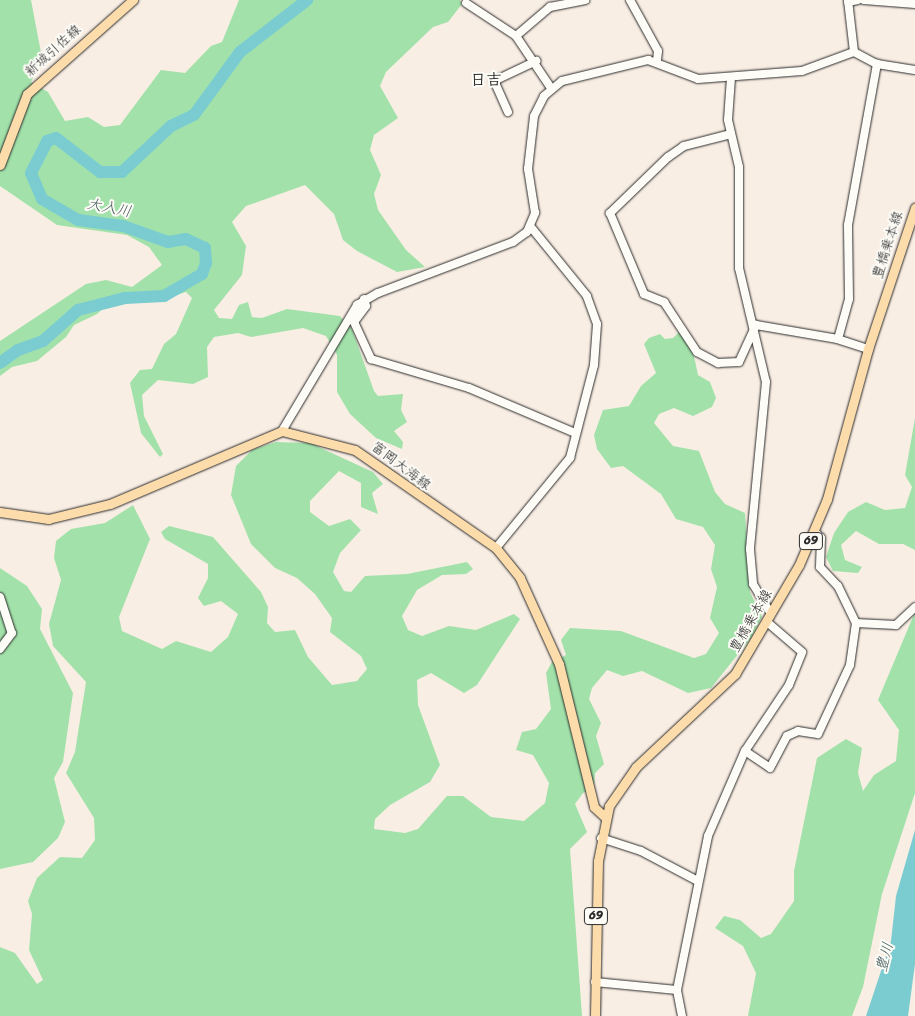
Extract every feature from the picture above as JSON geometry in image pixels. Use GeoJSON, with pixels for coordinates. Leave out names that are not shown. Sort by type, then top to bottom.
{"type":"FeatureCollection","features":[{"type":"Feature","properties":{"kind":"main road","name":"新城引佐線"},"geometry":{"type":"LineString","coordinates":[[0,165],[27,94],[133,0]]}},
{"type":"Feature","properties":{"kind":"main road","name":"豊橋乗本線"},"geometry":{"type":"LineString","coordinates":[[595,1016],[601,838],[606,817],[626,780],[722,688],[769,618],[816,532],[868,349],[915,208]]}},
{"type":"Feature","properties":{"kind":"main road"},"geometry":{"type":"LineString","coordinates":[[0,512],[48,519],[110,504],[282,431]]}},
{"type":"Feature","properties":{"kind":"main road","name":"富岡大海線"},"geometry":{"type":"LineString","coordinates":[[282,431],[341,444],[370,458],[432,507],[496,548],[520,578],[558,664],[594,807],[606,817]]}},
{"type":"Feature","properties":{"kind":"street"},"geometry":{"type":"LineString","coordinates":[[516,36],[550,7],[585,0]]}},
{"type":"Feature","properties":{"kind":"street"},"geometry":{"type":"LineString","coordinates":[[630,0],[658,52],[657,60]]}},
{"type":"Feature","properties":{"kind":"street"},"geometry":{"type":"LineString","coordinates":[[854,52],[848,1],[858,0]]}},
{"type":"Feature","properties":{"kind":"street"},"geometry":{"type":"LineString","coordinates":[[864,0],[915,4]]}},
{"type":"Feature","properties":{"kind":"street"},"geometry":{"type":"LineString","coordinates":[[466,3],[516,36],[536,60],[551,88]]}},
{"type":"Feature","properties":{"kind":"street"},"geometry":{"type":"LineString","coordinates":[[282,431],[325,365],[347,316],[364,299],[513,242],[531,228],[534,213],[528,150],[534,116],[551,88],[572,76],[657,60],[698,79],[731,78],[802,71],[854,52],[877,64],[915,70]]}},
{"type":"Feature","properties":{"kind":"street"},"geometry":{"type":"LineString","coordinates":[[508,112],[494,81],[536,60]]}},
{"type":"Feature","properties":{"kind":"street"},"geometry":{"type":"LineString","coordinates":[[838,339],[849,299],[848,225],[877,64]]}},
{"type":"Feature","properties":{"kind":"street"},"geometry":{"type":"LineString","coordinates":[[682,1016],[677,990],[708,836],[745,751],[789,686],[802,652],[769,618],[753,584],[750,548],[766,401],[764,369],[752,328],[739,268],[739,167],[731,134],[731,78]]}},
{"type":"Feature","properties":{"kind":"street"},"geometry":{"type":"LineString","coordinates":[[731,134],[684,146],[668,156],[610,213],[644,294],[669,308],[697,352],[718,363],[736,364],[752,328]]}},
{"type":"Feature","properties":{"kind":"street"},"geometry":{"type":"LineString","coordinates":[[496,548],[570,458],[594,365],[596,315],[580,284],[531,228]]}},
{"type":"Feature","properties":{"kind":"street"},"geometry":{"type":"LineString","coordinates":[[364,299],[366,306],[354,322],[371,358],[469,388],[575,433]]}},
{"type":"Feature","properties":{"kind":"street"},"geometry":{"type":"LineString","coordinates":[[752,328],[838,339],[868,349]]}},
{"type":"Feature","properties":{"kind":"street"},"geometry":{"type":"LineString","coordinates":[[745,751],[770,768],[788,736],[798,731],[818,734],[850,665],[856,623],[838,586],[820,567],[821,538],[816,532]]}},
{"type":"Feature","properties":{"kind":"street"},"geometry":{"type":"LineString","coordinates":[[0,597],[12,626],[10,639],[0,649]]}},
{"type":"Feature","properties":{"kind":"street"},"geometry":{"type":"LineString","coordinates":[[856,623],[896,625],[915,607]]}},
{"type":"Feature","properties":{"kind":"street"},"geometry":{"type":"LineString","coordinates":[[601,838],[641,850],[698,881]]}},
{"type":"Feature","properties":{"kind":"street"},"geometry":{"type":"LineString","coordinates":[[595,982],[677,990]]}},
{"type":"Feature","properties":{"kind":"green space"},"geometry":{"type":"Polygon","coordinates":[[[0,0],[31,0],[42,58],[31,82],[48,92],[65,121],[88,117],[104,127],[120,125],[161,70],[185,73],[211,46],[222,42],[239,0],[460,0],[462,4],[448,22],[433,27],[386,72],[380,86],[398,118],[374,135],[370,150],[381,175],[374,194],[378,210],[406,250],[425,267],[397,272],[357,251],[343,240],[334,214],[305,185],[246,206],[232,222],[246,246],[242,275],[214,310],[219,318],[232,319],[239,305],[248,302],[252,317],[262,318],[287,309],[340,316],[352,329],[374,391],[378,396],[403,394],[401,410],[407,422],[394,431],[403,442],[402,449],[376,438],[350,414],[337,392],[337,355],[326,336],[303,328],[251,337],[238,333],[214,337],[207,347],[208,377],[193,384],[158,380],[142,395],[144,416],[163,454],[160,457],[141,433],[130,383],[140,370],[152,369],[164,344],[176,334],[192,298],[186,292],[174,296],[166,293],[116,297],[97,314],[74,325],[66,337],[37,361],[12,367],[0,376],[0,341],[86,284],[106,280],[132,287],[162,265],[149,247],[127,235],[57,225],[0,186],[0,0]]]}},
{"type":"Feature","properties":{"kind":"green space"},"geometry":{"type":"Polygon","coordinates":[[[680,331],[694,356],[698,375],[710,382],[716,398],[712,407],[693,416],[674,408],[659,414],[654,423],[673,446],[699,451],[715,492],[725,504],[745,513],[750,592],[762,617],[751,638],[711,688],[688,693],[642,671],[623,676],[607,670],[592,688],[589,699],[601,723],[596,736],[604,764],[595,773],[594,788],[583,793],[575,804],[587,832],[570,849],[582,1016],[0,1016],[0,947],[15,953],[37,984],[43,980],[29,950],[32,914],[28,901],[37,878],[60,857],[82,858],[95,840],[94,818],[66,773],[75,752],[86,682],[53,646],[49,624],[61,580],[54,558],[56,541],[71,529],[105,523],[133,505],[150,539],[119,617],[122,631],[162,649],[176,641],[211,652],[228,637],[238,614],[221,601],[204,606],[198,598],[208,578],[208,564],[165,539],[161,532],[169,526],[213,537],[261,592],[268,607],[267,623],[275,632],[295,630],[308,657],[332,685],[357,681],[367,669],[361,656],[330,632],[332,618],[315,594],[297,578],[275,568],[251,544],[231,495],[236,466],[252,450],[276,442],[310,443],[373,472],[383,484],[372,493],[378,514],[361,507],[361,483],[339,471],[310,501],[310,512],[329,526],[350,519],[361,530],[340,553],[333,572],[344,591],[351,592],[365,576],[407,574],[467,562],[473,569],[466,574],[442,575],[417,590],[402,616],[408,630],[422,636],[449,626],[476,630],[514,614],[520,619],[477,685],[464,693],[431,673],[417,680],[418,705],[440,765],[430,782],[390,805],[375,819],[374,829],[405,833],[418,829],[447,796],[463,796],[491,817],[524,821],[545,803],[549,783],[533,755],[516,750],[522,732],[536,729],[551,709],[546,673],[552,662],[566,655],[561,640],[570,628],[621,631],[694,658],[706,654],[719,633],[710,618],[717,587],[711,569],[715,545],[703,527],[676,519],[661,494],[623,466],[611,468],[597,449],[594,435],[603,410],[629,406],[641,386],[656,373],[644,344],[649,338],[660,334],[665,339],[673,338],[680,331]]]}},
{"type":"Feature","properties":{"kind":"green space"},"geometry":{"type":"Polygon","coordinates":[[[915,418],[915,550],[903,544],[879,544],[856,531],[841,545],[845,560],[862,567],[858,573],[833,571],[826,557],[834,533],[848,512],[866,502],[885,510],[905,508],[912,487],[905,475],[915,418]]]}},
{"type":"Feature","properties":{"kind":"green space"},"geometry":{"type":"Polygon","coordinates":[[[0,568],[27,586],[42,609],[40,629],[73,693],[63,762],[54,778],[65,822],[58,838],[33,862],[0,869],[0,568]]]}},
{"type":"Feature","properties":{"kind":"green space"},"geometry":{"type":"Polygon","coordinates":[[[915,612],[915,793],[882,894],[863,987],[852,1016],[748,1016],[756,973],[743,946],[715,928],[724,916],[740,920],[761,938],[771,934],[794,901],[794,871],[817,758],[846,739],[862,748],[858,773],[863,791],[874,775],[896,761],[899,730],[878,700],[915,612]]]}},
{"type":"Feature","properties":{"kind":"water"},"geometry":{"type":"Polygon","coordinates":[[[915,830],[915,964],[908,1016],[866,1016],[891,941],[896,896],[915,830]]]}},
{"type":"Feature","properties":{"kind":"waterway","name":"大入川"},"geometry":{"type":"LineString","coordinates":[[0,363],[18,350],[43,341],[78,310],[125,298],[164,296],[202,274],[206,263],[205,248],[186,239],[168,242],[123,226],[78,220],[42,199],[31,173],[47,141],[56,138],[100,172],[122,172],[171,126],[194,115],[240,52],[307,0]]}},
{"type":"Feature","properties":{"kind":"district","name":"日吉"},"geometry":{"type":"Point","coordinates":[486,80]}},
{"type":"Feature","properties":{"kind":"water label","name":"豊川"},"geometry":{"type":"Point","coordinates":[885,957]}}]}
